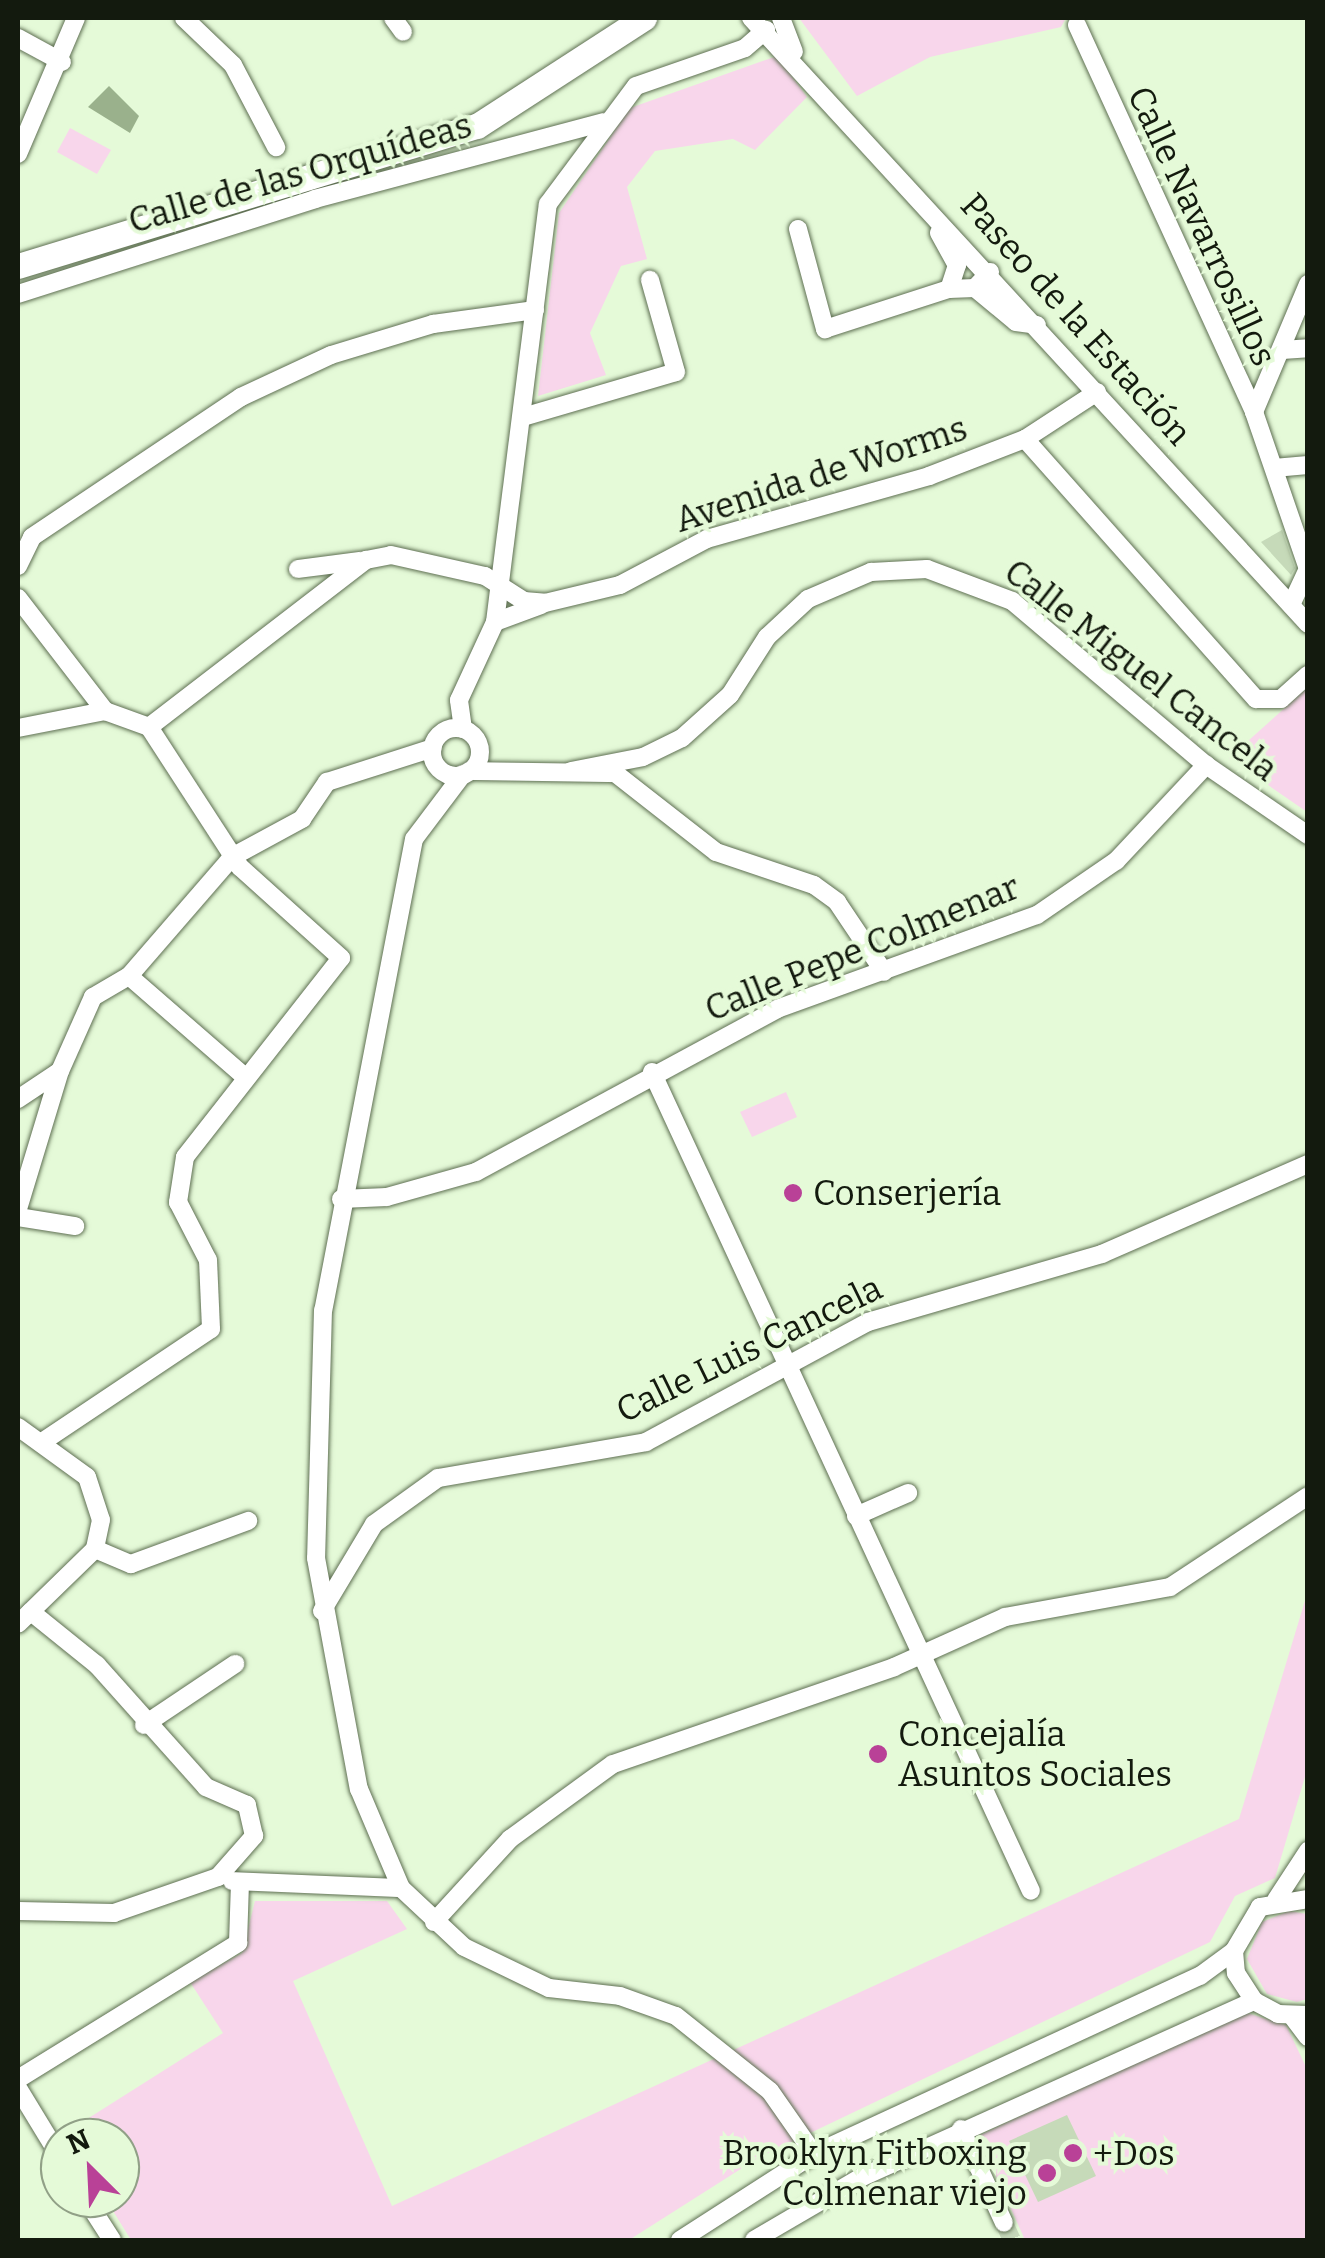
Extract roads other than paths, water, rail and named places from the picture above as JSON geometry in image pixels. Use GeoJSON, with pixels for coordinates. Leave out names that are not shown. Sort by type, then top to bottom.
{"type":"FeatureCollection","features":[{"type":"Feature","properties":{"kind":"main road"},"geometry":{"type":"LineString","coordinates":[[18,266],[477,126],[534,95],[637,19]]}},
{"type":"Feature","properties":{"kind":"street"},"geometry":{"type":"LineString","coordinates":[[18,154],[62,62],[76,18]]}},
{"type":"Feature","properties":{"kind":"street"},"geometry":{"type":"LineString","coordinates":[[184,18],[232,65],[276,147]]}},
{"type":"Feature","properties":{"kind":"street"},"geometry":{"type":"LineString","coordinates":[[766,22],[745,48],[636,86],[604,122],[548,204],[526,416],[502,587],[495,622],[459,700],[479,756],[428,811],[414,839],[341,1199],[316,1404],[316,1558],[342,1721],[383,1857],[401,1888],[434,1922],[498,1967],[549,1988],[620,1996],[676,2016],[770,2091],[814,2154]]}},
{"type":"Feature","properties":{"kind":"street","name":"Paseo de la Estación"},"geometry":{"type":"LineString","coordinates":[[766,22],[1097,392],[1299,603],[1308,624]]}},
{"type":"Feature","properties":{"kind":"street","name":"Calle Navarrosillos"},"geometry":{"type":"LineString","coordinates":[[1078,26],[1078,42],[1254,412],[1308,569],[1299,603]]}},
{"type":"Feature","properties":{"kind":"street"},"geometry":{"type":"LineString","coordinates":[[18,38],[62,62]]}},
{"type":"Feature","properties":{"kind":"street","name":"Calle de las Orquídeas"},"geometry":{"type":"LineString","coordinates":[[18,294],[315,198],[604,122]]}},
{"type":"Feature","properties":{"kind":"street"},"geometry":{"type":"LineString","coordinates":[[915,190],[920,213],[952,247],[953,284]]}},
{"type":"Feature","properties":{"kind":"street"},"geometry":{"type":"LineString","coordinates":[[798,229],[826,329],[990,272]]}},
{"type":"Feature","properties":{"kind":"street"},"geometry":{"type":"LineString","coordinates":[[975,288],[990,272]]}},
{"type":"Feature","properties":{"kind":"street"},"geometry":{"type":"LineString","coordinates":[[526,416],[676,372],[650,280]]}},
{"type":"Feature","properties":{"kind":"street"},"geometry":{"type":"LineString","coordinates":[[953,284],[975,288],[1016,322],[1037,325]]}},
{"type":"Feature","properties":{"kind":"street"},"geometry":{"type":"LineString","coordinates":[[1254,412],[1308,284]]}},
{"type":"Feature","properties":{"kind":"street"},"geometry":{"type":"LineString","coordinates":[[18,566],[32,538],[241,397],[331,355],[416,329],[535,310]]}},
{"type":"Feature","properties":{"kind":"street"},"geometry":{"type":"LineString","coordinates":[[1282,350],[1308,348]]}},
{"type":"Feature","properties":{"kind":"street","name":"Avenida de Worms"},"geometry":{"type":"LineString","coordinates":[[495,622],[545,603],[620,585],[706,539],[929,476],[1025,440],[1097,392]]}},
{"type":"Feature","properties":{"kind":"street"},"geometry":{"type":"LineString","coordinates":[[1025,440],[1256,699],[1281,699],[1308,675]]}},
{"type":"Feature","properties":{"kind":"street"},"geometry":{"type":"LineString","coordinates":[[1274,468],[1308,465]]}},
{"type":"Feature","properties":{"kind":"street"},"geometry":{"type":"LineString","coordinates":[[298,569],[391,555],[502,587],[524,601],[545,603]]}},
{"type":"Feature","properties":{"kind":"street"},"geometry":{"type":"LineString","coordinates":[[149,727],[366,560]]}},
{"type":"Feature","properties":{"kind":"street","name":"Calle Miguel Cancela"},"geometry":{"type":"LineString","coordinates":[[571,771],[643,757],[707,719],[768,637],[808,598],[843,580],[899,568],[954,574],[1012,601],[1206,765],[1308,835]]}},
{"type":"Feature","properties":{"kind":"street"},"geometry":{"type":"LineString","coordinates":[[18,598],[105,711]]}},
{"type":"Feature","properties":{"kind":"street"},"geometry":{"type":"LineString","coordinates":[[18,728],[105,711],[149,727],[232,856],[341,958],[244,1076],[184,1157],[178,1202],[208,1260],[212,1329],[44,1441]]}},
{"type":"Feature","properties":{"kind":"street"},"geometry":{"type":"LineString","coordinates":[[428,811],[435,756],[444,732],[470,734]]}},
{"type":"Feature","properties":{"kind":"street","name":"Calle Miguel Cancela"},"geometry":{"type":"LineString","coordinates":[[470,734],[526,768]]}},
{"type":"Feature","properties":{"kind":"street"},"geometry":{"type":"LineString","coordinates":[[76,1226],[18,1213],[60,1071],[93,997],[130,976],[232,856],[302,818],[326,782],[435,756],[466,773]]}},
{"type":"Feature","properties":{"kind":"street"},"geometry":{"type":"LineString","coordinates":[[643,757],[634,786],[716,852],[814,886],[837,902],[884,972]]}},
{"type":"Feature","properties":{"kind":"street","name":"Calle Pepe Colmenar"},"geometry":{"type":"LineString","coordinates":[[341,1199],[387,1197],[476,1172],[652,1072],[777,1008],[999,934],[1074,893],[1151,828],[1206,765]]}},
{"type":"Feature","properties":{"kind":"street","name":"Calle Miguel Cancela"},"geometry":{"type":"LineString","coordinates":[[466,773],[526,768],[615,773],[634,786]]}},
{"type":"Feature","properties":{"kind":"street"},"geometry":{"type":"LineString","coordinates":[[130,976],[244,1076]]}},
{"type":"Feature","properties":{"kind":"street"},"geometry":{"type":"LineString","coordinates":[[18,1098],[60,1071]]}},
{"type":"Feature","properties":{"kind":"street"},"geometry":{"type":"LineString","coordinates":[[652,1072],[1030,1891]]}},
{"type":"Feature","properties":{"kind":"street","name":"Calle Luis Cancela"},"geometry":{"type":"LineString","coordinates":[[322,1612],[349,1559],[392,1506],[438,1478],[646,1442],[785,1361],[920,1302],[1152,1235],[1308,1164]]}},
{"type":"Feature","properties":{"kind":"street"},"geometry":{"type":"LineString","coordinates":[[18,1427],[44,1441],[98,1495],[95,1548],[24,1618],[97,1665],[144,1725],[206,1788],[246,1806],[254,1817],[245,1854],[218,1877],[100,1916],[18,1911]]}},
{"type":"Feature","properties":{"kind":"street"},"geometry":{"type":"LineString","coordinates":[[856,1516],[908,1492]]}},
{"type":"Feature","properties":{"kind":"street"},"geometry":{"type":"LineString","coordinates":[[434,1922],[510,1839],[614,1764],[921,1655],[1005,1617],[1170,1586],[1308,1496]]}},
{"type":"Feature","properties":{"kind":"street"},"geometry":{"type":"LineString","coordinates":[[95,1548],[131,1564],[248,1522]]}},
{"type":"Feature","properties":{"kind":"street"},"geometry":{"type":"LineString","coordinates":[[316,1558],[334,1565],[349,1559]]}},
{"type":"Feature","properties":{"kind":"street"},"geometry":{"type":"LineString","coordinates":[[144,1725],[235,1664]]}},
{"type":"Feature","properties":{"kind":"street"},"geometry":{"type":"LineString","coordinates":[[1307,1856],[1276,1900],[1247,1919],[1234,1951],[1236,1973],[1254,2001],[1300,2015],[1308,2037]]}},
{"type":"Feature","properties":{"kind":"street"},"geometry":{"type":"LineString","coordinates":[[359,1886],[383,1857]]}},
{"type":"Feature","properties":{"kind":"street"},"geometry":{"type":"LineString","coordinates":[[218,1877],[240,1884],[401,1888]]}},
{"type":"Feature","properties":{"kind":"street"},"geometry":{"type":"LineString","coordinates":[[18,2079],[238,1943],[240,1884]]}},
{"type":"Feature","properties":{"kind":"street"},"geometry":{"type":"LineString","coordinates":[[1276,1900],[1308,1899]]}},
{"type":"Feature","properties":{"kind":"street"},"geometry":{"type":"LineString","coordinates":[[680,2240],[814,2154],[1200,1976],[1234,1951]]}},
{"type":"Feature","properties":{"kind":"street"},"geometry":{"type":"LineString","coordinates":[[754,2240],[961,2129],[1254,2001]]}},
{"type":"Feature","properties":{"kind":"street"},"geometry":{"type":"LineString","coordinates":[[18,2088],[40,2124]]}},
{"type":"Feature","properties":{"kind":"street"},"geometry":{"type":"LineString","coordinates":[[961,2129],[1004,2222]]}},
{"type":"Feature","properties":{"kind":"street"},"geometry":{"type":"LineString","coordinates":[[98,2218],[112,2240]]}},
{"type":"Feature","properties":{"kind":"tunnel"},"geometry":{"type":"LineString","coordinates":[[1004,2223],[1012,2240]]}},
{"type":"Feature","properties":{"kind":"place","name":"Conserjería"},"geometry":{"type":"Point","coordinates":[793,1193]}},
{"type":"Feature","properties":{"kind":"place","name":"Concejalía Asuntos Sociales"},"geometry":{"type":"Point","coordinates":[878,1754]}},
{"type":"Feature","properties":{"kind":"place","name":"+Dos"},"geometry":{"type":"Point","coordinates":[1073,2153]}},
{"type":"Feature","properties":{"kind":"place","name":"Brooklyn Fitboxing Colmenar viejo"},"geometry":{"type":"Point","coordinates":[1047,2173]}}]}
